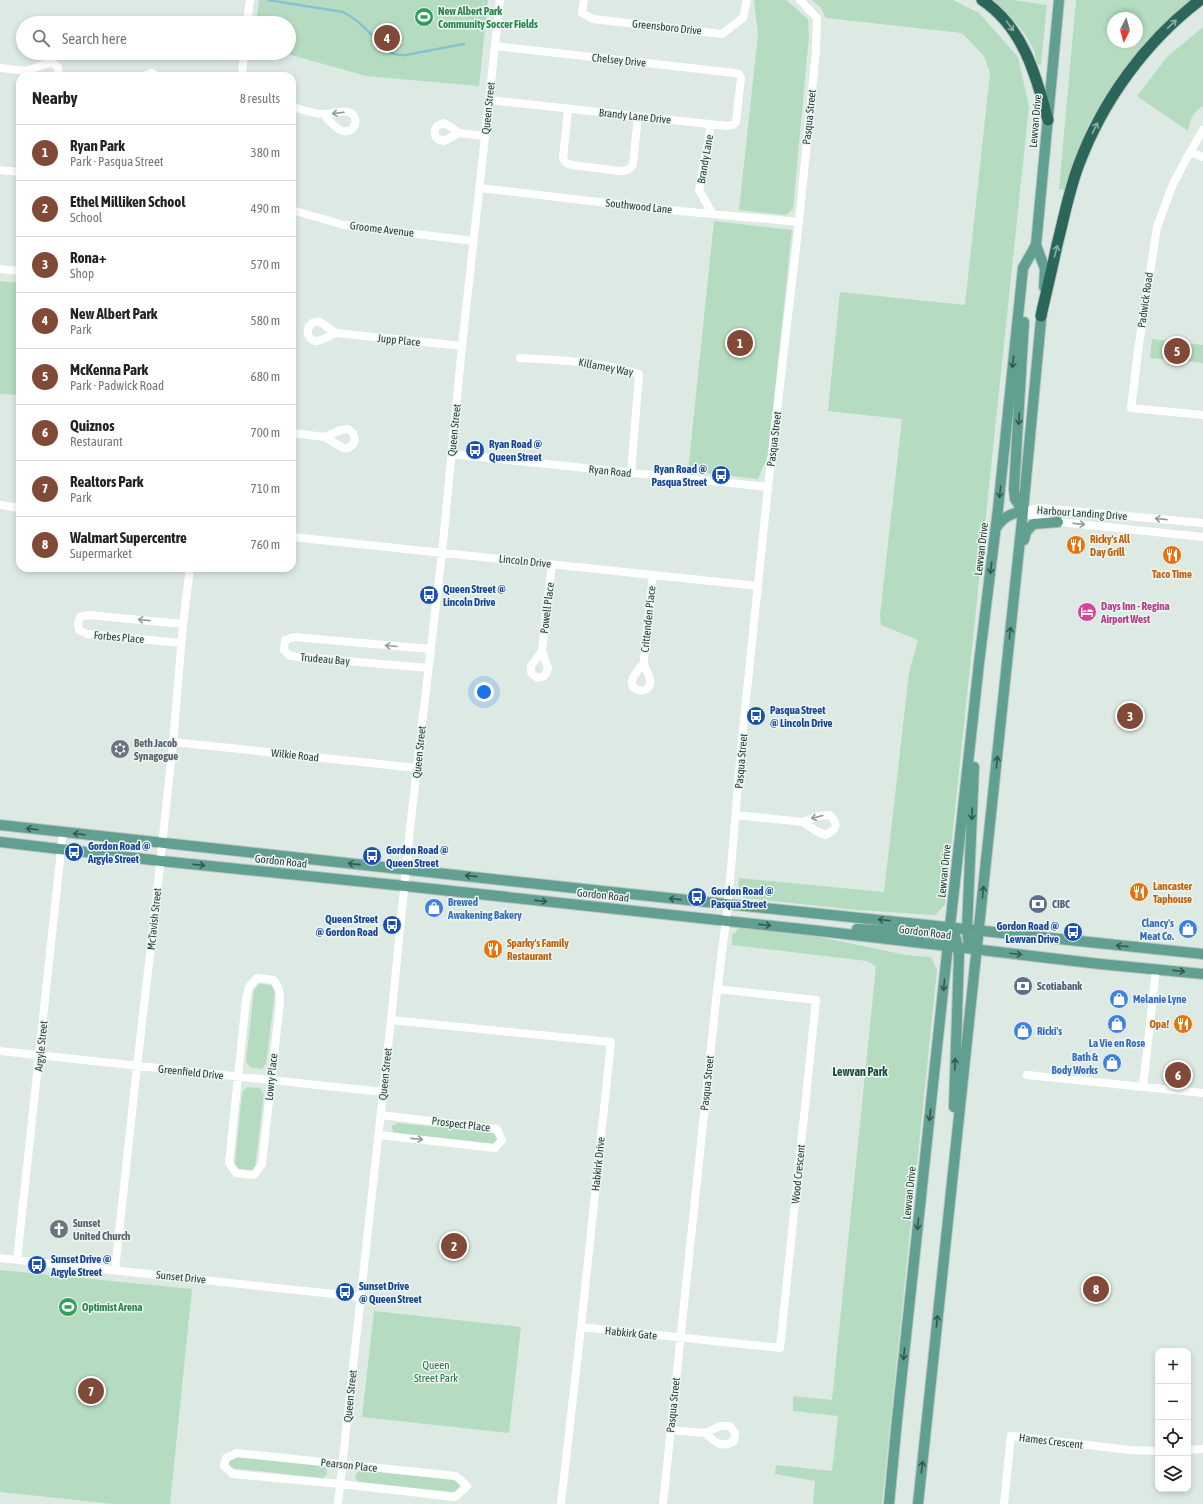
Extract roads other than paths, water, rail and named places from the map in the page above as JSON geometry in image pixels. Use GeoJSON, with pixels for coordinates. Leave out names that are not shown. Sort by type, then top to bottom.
{"type":"FeatureCollection","features":[{"type":"Feature","properties":{"kind":"highway"},"geometry":{"type":"LineString","coordinates":[[982,0],[1002,17],[1018,38],[1031,65],[1048,120]]}},
{"type":"Feature","properties":{"kind":"highway"},"geometry":{"type":"LineString","coordinates":[[1041,316],[1064,212],[1079,163],[1090,137],[1110,99],[1134,66],[1157,39],[1200,0]]}},
{"type":"Feature","properties":{"kind":"main road","name":"Lewvan Drive"},"geometry":{"type":"LineString","coordinates":[[951,932],[979,663],[996,529],[1023,268],[1036,245],[1059,0]]}},
{"type":"Feature","properties":{"kind":"main road","name":"Lewvan Drive"},"geometry":{"type":"LineString","coordinates":[[918,1504],[1023,511],[1045,269],[1036,245]]}},
{"type":"Feature","properties":{"kind":"main road"},"geometry":{"type":"LineString","coordinates":[[996,529],[1001,520],[1014,513],[1023,511],[1015,499],[1014,490],[1024,324],[1023,268]]}},
{"type":"Feature","properties":{"kind":"main road"},"geometry":{"type":"LineString","coordinates":[[1014,601],[1026,532],[1033,524],[1058,522]]}},
{"type":"Feature","properties":{"kind":"main road"},"geometry":{"type":"LineString","coordinates":[[977,950],[971,946],[967,932],[967,907],[979,663]]}},
{"type":"Feature","properties":{"kind":"main road","name":"Gordon Road"},"geometry":{"type":"LineString","coordinates":[[0,825],[162,844],[728,904],[951,932],[979,930],[1203,954]]}},
{"type":"Feature","properties":{"kind":"main road","name":"Gordon Road"},"geometry":{"type":"LineString","coordinates":[[0,842],[161,861],[820,931],[977,950],[1203,974]]}},
{"type":"Feature","properties":{"kind":"main road"},"geometry":{"type":"LineString","coordinates":[[820,931],[836,928],[951,932],[953,947],[959,966],[950,1201]]}},
{"type":"Feature","properties":{"kind":"main road","name":"Lewvan Drive"},"geometry":{"type":"LineString","coordinates":[[889,1504],[897,1420],[953,947]]}},
{"type":"Feature","properties":{"kind":"main road"},"geometry":{"type":"LineString","coordinates":[[896,1504],[897,1420]]}},
{"type":"Feature","properties":{"kind":"street"},"geometry":{"type":"LineString","coordinates":[[248,16],[250,0]]}},
{"type":"Feature","properties":{"kind":"street","name":"Queen Street"},"geometry":{"type":"LineString","coordinates":[[338,1504],[379,1135],[430,649],[442,553],[473,241],[500,0]]}},
{"type":"Feature","properties":{"kind":"street","name":"Greensboro Drive"},"geometry":{"type":"LineString","coordinates":[[584,0],[582,13],[593,19],[722,34],[743,18],[747,0]]}},
{"type":"Feature","properties":{"kind":"street","name":"Pasqua Street"},"geometry":{"type":"LineString","coordinates":[[662,1504],[681,1338],[717,989],[728,904],[768,487],[799,222],[816,51],[817,18],[800,0]]}},
{"type":"Feature","properties":{"kind":"street","name":"Chelsey Drive"},"geometry":{"type":"LineString","coordinates":[[495,46],[736,73],[742,78]]}},
{"type":"Feature","properties":{"kind":"street"},"geometry":{"type":"LineString","coordinates":[[242,72],[243,60]]}},
{"type":"Feature","properties":{"kind":"street"},"geometry":{"type":"LineString","coordinates":[[0,68],[27,71],[45,64],[52,64],[58,68],[58,72]]}},
{"type":"Feature","properties":{"kind":"street","name":"Brandy Lane Drive"},"geometry":{"type":"LineString","coordinates":[[489,100],[727,126],[736,122],[742,78]]}},
{"type":"Feature","properties":{"kind":"street"},"geometry":{"type":"LineString","coordinates":[[296,107],[324,114]]}},
{"type":"Feature","properties":{"kind":"street"},"geometry":{"type":"LineString","coordinates":[[568,108],[563,158],[566,163],[572,166],[626,171],[630,168],[633,164],[638,116]]}},
{"type":"Feature","properties":{"kind":"street","name":"Brandy Lane"},"geometry":{"type":"LineString","coordinates":[[711,125],[699,190],[712,213]]}},
{"type":"Feature","properties":{"kind":"street","name":"Padwick Road"},"geometry":{"type":"LineString","coordinates":[[1203,130],[1173,184],[1157,227],[1131,408],[1203,415]]}},
{"type":"Feature","properties":{"kind":"street"},"geometry":{"type":"LineString","coordinates":[[459,134],[485,136]]}},
{"type":"Feature","properties":{"kind":"street"},"geometry":{"type":"LineString","coordinates":[[1190,152],[1203,157]]}},
{"type":"Feature","properties":{"kind":"street"},"geometry":{"type":"LineString","coordinates":[[0,170],[16,172]]}},
{"type":"Feature","properties":{"kind":"street","name":"Southwood Lane"},"geometry":{"type":"LineString","coordinates":[[480,188],[658,209],[799,222]]}},
{"type":"Feature","properties":{"kind":"street","name":"Groome Avenue"},"geometry":{"type":"LineString","coordinates":[[296,211],[344,225],[473,241]]}},
{"type":"Feature","properties":{"kind":"street"},"geometry":{"type":"LineString","coordinates":[[0,269],[16,271]]}},
{"type":"Feature","properties":{"kind":"street","name":"Jupp Place"},"geometry":{"type":"LineString","coordinates":[[336,333],[462,346]]}},
{"type":"Feature","properties":{"kind":"street","name":"Killarney Way"},"geometry":{"type":"LineString","coordinates":[[520,358],[578,361],[640,374],[631,473]]}},
{"type":"Feature","properties":{"kind":"street"},"geometry":{"type":"LineString","coordinates":[[296,434],[324,437]]}},
{"type":"Feature","properties":{"kind":"street","name":"Ryan Road"},"geometry":{"type":"LineString","coordinates":[[452,454],[768,487]]}},
{"type":"Feature","properties":{"kind":"street"},"geometry":{"type":"LineString","coordinates":[[0,506],[16,508]]}},
{"type":"Feature","properties":{"kind":"street","name":"Harbour Landing Drive"},"geometry":{"type":"LineString","coordinates":[[1023,511],[1040,508],[1203,523]]}},
{"type":"Feature","properties":{"kind":"street","name":"Harbour Landing Drive"},"geometry":{"type":"LineString","coordinates":[[1023,511],[1040,520],[1203,536]]}},
{"type":"Feature","properties":{"kind":"street","name":"Lincoln Drive"},"geometry":{"type":"LineString","coordinates":[[296,537],[758,586]]}},
{"type":"Feature","properties":{"kind":"street","name":"Powell Place"},"geometry":{"type":"LineString","coordinates":[[542,651],[552,564]]}},
{"type":"Feature","properties":{"kind":"street","name":"McTavish Street"},"geometry":{"type":"LineString","coordinates":[[115,1270],[161,861],[181,643],[190,572]]}},
{"type":"Feature","properties":{"kind":"street","name":"Crittenden Place"},"geometry":{"type":"LineString","coordinates":[[644,663],[653,575]]}},
{"type":"Feature","properties":{"kind":"street","name":"Forbes Place"},"geometry":{"type":"LineString","coordinates":[[181,643],[87,634],[79,630],[78,624],[80,617],[88,615],[183,624]]}},
{"type":"Feature","properties":{"kind":"street","name":"Trudeau Bay"},"geometry":{"type":"LineString","coordinates":[[428,668],[290,656],[284,650],[285,640],[294,637],[430,649]]}},
{"type":"Feature","properties":{"kind":"street","name":"Wilkie Road"},"geometry":{"type":"LineString","coordinates":[[173,742],[417,768]]}},
{"type":"Feature","properties":{"kind":"street"},"geometry":{"type":"LineString","coordinates":[[736,814],[803,822]]}},
{"type":"Feature","properties":{"kind":"street","name":"Argyle Street"},"geometry":{"type":"LineString","coordinates":[[17,1260],[63,832]]}},
{"type":"Feature","properties":{"kind":"street"},"geometry":{"type":"LineString","coordinates":[[1143,1087],[1156,969]]}},
{"type":"Feature","properties":{"kind":"street","name":"Lowry Place"},"geometry":{"type":"LineString","coordinates":[[257,978],[274,980],[279,989],[280,1002],[270,1080],[262,1164],[254,1175],[236,1173],[229,1163],[237,1076],[246,1000],[249,987],[257,978]]}},
{"type":"Feature","properties":{"kind":"street","name":"Wood Crescent"},"geometry":{"type":"LineString","coordinates":[[681,1338],[780,1348],[816,1000],[717,989]]}},
{"type":"Feature","properties":{"kind":"street","name":"Habkirk Drive"},"geometry":{"type":"LineString","coordinates":[[391,1020],[611,1042],[561,1504]]}},
{"type":"Feature","properties":{"kind":"street","name":"Greenfield Drive"},"geometry":{"type":"LineString","coordinates":[[0,1051],[383,1092]]}},
{"type":"Feature","properties":{"kind":"street"},"geometry":{"type":"LineString","coordinates":[[1027,1075],[1203,1093]]}},
{"type":"Feature","properties":{"kind":"street","name":"Prospect Place"},"geometry":{"type":"LineString","coordinates":[[379,1135],[495,1148],[502,1140],[497,1129],[381,1114]]}},
{"type":"Feature","properties":{"kind":"street","name":"Sunset Drive"},"geometry":{"type":"LineString","coordinates":[[0,1258],[361,1297]]}},
{"type":"Feature","properties":{"kind":"street","name":"Habkirk Gate"},"geometry":{"type":"LineString","coordinates":[[581,1328],[681,1338]]}},
{"type":"Feature","properties":{"kind":"street"},"geometry":{"type":"LineString","coordinates":[[670,1430],[705,1433]]}},
{"type":"Feature","properties":{"kind":"street","name":"Hames Crescent"},"geometry":{"type":"LineString","coordinates":[[1004,1504],[1012,1436],[1130,1450],[1155,1451]]}},
{"type":"Feature","properties":{"kind":"street"},"geometry":{"type":"LineString","coordinates":[[1191,1450],[1203,1449]]}},
{"type":"Feature","properties":{"kind":"street","name":"Pearson Place"},"geometry":{"type":"LineString","coordinates":[[237,1454],[343,1465],[456,1476],[467,1486],[456,1496],[233,1474],[224,1466],[226,1458],[237,1454]]}},
{"type":"Feature","properties":{"kind":"waterway"},"geometry":{"type":"LineString","coordinates":[[268,0],[343,12],[359,23],[384,48],[393,54],[406,55],[464,44]]}},
{"type":"Feature","properties":{"kind":"place","name":"New Albert Park Community Soccer Fields"},"geometry":{"type":"Point","coordinates":[424,17]}},
{"type":"Feature","properties":{"kind":"place","name":"New Albert Park"},"geometry":{"type":"Point","coordinates":[387,38]}},
{"type":"Feature","properties":{"kind":"place","name":"Ryan Park"},"geometry":{"type":"Point","coordinates":[740,343]}},
{"type":"Feature","properties":{"kind":"place","name":"McKenna Park"},"geometry":{"type":"Point","coordinates":[1177,351]}},
{"type":"Feature","properties":{"kind":"place","name":"Ryan Road @ Queen Street"},"geometry":{"type":"Point","coordinates":[475,450]}},
{"type":"Feature","properties":{"kind":"place","name":"Ryan Road @ Pasqua Street"},"geometry":{"type":"Point","coordinates":[721,475]}},
{"type":"Feature","properties":{"kind":"place","name":"Ricky's All Day Grill"},"geometry":{"type":"Point","coordinates":[1076,545]}},
{"type":"Feature","properties":{"kind":"place","name":"Taco Time"},"geometry":{"type":"Point","coordinates":[1172,555]}},
{"type":"Feature","properties":{"kind":"place","name":"Queen Street @ Lincoln Drive"},"geometry":{"type":"Point","coordinates":[429,595]}},
{"type":"Feature","properties":{"kind":"place","name":"Days Inn - Regina Airport West"},"geometry":{"type":"Point","coordinates":[1087,612]}},
{"type":"Feature","properties":{"kind":"place","name":"Pasqua Street @ Lincoln Drive"},"geometry":{"type":"Point","coordinates":[756,716]}},
{"type":"Feature","properties":{"kind":"place","name":"Rona+"},"geometry":{"type":"Point","coordinates":[1130,716]}},
{"type":"Feature","properties":{"kind":"place","name":"Beth Jacob Synagogue"},"geometry":{"type":"Point","coordinates":[120,749]}},
{"type":"Feature","properties":{"kind":"place","name":"Gordon Road @ Argyle Street"},"geometry":{"type":"Point","coordinates":[74,852]}},
{"type":"Feature","properties":{"kind":"place","name":"Gordon Road @ Queen Street"},"geometry":{"type":"Point","coordinates":[372,856]}},
{"type":"Feature","properties":{"kind":"place","name":"Lancaster Taphouse"},"geometry":{"type":"Point","coordinates":[1139,892]}},
{"type":"Feature","properties":{"kind":"place","name":"Gordon Road @ Pasqua Street"},"geometry":{"type":"Point","coordinates":[697,897]}},
{"type":"Feature","properties":{"kind":"place","name":"CIBC"},"geometry":{"type":"Point","coordinates":[1038,904]}},
{"type":"Feature","properties":{"kind":"place","name":"Brewed Awakening Bakery"},"geometry":{"type":"Point","coordinates":[434,908]}},
{"type":"Feature","properties":{"kind":"place","name":"Queen Street @ Gordon Road"},"geometry":{"type":"Point","coordinates":[392,925]}},
{"type":"Feature","properties":{"kind":"place","name":"Clancy's Meat Co."},"geometry":{"type":"Point","coordinates":[1188,929]}},
{"type":"Feature","properties":{"kind":"place","name":"Gordon Road @ Lewvan Drive"},"geometry":{"type":"Point","coordinates":[1073,932]}},
{"type":"Feature","properties":{"kind":"place","name":"Sparky's Family Restaurant"},"geometry":{"type":"Point","coordinates":[493,949]}},
{"type":"Feature","properties":{"kind":"place","name":"Scotiabank"},"geometry":{"type":"Point","coordinates":[1023,986]}},
{"type":"Feature","properties":{"kind":"place","name":"Melanie Lyne"},"geometry":{"type":"Point","coordinates":[1119,999]}},
{"type":"Feature","properties":{"kind":"place","name":"La Vie en Rose"},"geometry":{"type":"Point","coordinates":[1117,1024]}},
{"type":"Feature","properties":{"kind":"place","name":"Opa!"},"geometry":{"type":"Point","coordinates":[1183,1024]}},
{"type":"Feature","properties":{"kind":"place","name":"Ricki's"},"geometry":{"type":"Point","coordinates":[1023,1031]}},
{"type":"Feature","properties":{"kind":"place","name":"Bath & Body Works"},"geometry":{"type":"Point","coordinates":[1112,1063]}},
{"type":"Feature","properties":{"kind":"place","name":"Quiznos"},"geometry":{"type":"Point","coordinates":[1178,1075]}},
{"type":"Feature","properties":{"kind":"place","name":"Sunset United Church"},"geometry":{"type":"Point","coordinates":[59,1229]}},
{"type":"Feature","properties":{"kind":"place","name":"Ethel Milliken School"},"geometry":{"type":"Point","coordinates":[454,1246]}},
{"type":"Feature","properties":{"kind":"place","name":"Sunset Drive @ Argyle Street"},"geometry":{"type":"Point","coordinates":[37,1265]}},
{"type":"Feature","properties":{"kind":"place","name":"Walmart Supercentre"},"geometry":{"type":"Point","coordinates":[1096,1289]}},
{"type":"Feature","properties":{"kind":"place","name":"Sunset Drive @ Queen Street"},"geometry":{"type":"Point","coordinates":[345,1292]}},
{"type":"Feature","properties":{"kind":"place","name":"Optimist Arena"},"geometry":{"type":"Point","coordinates":[68,1307]}},
{"type":"Feature","properties":{"kind":"place","name":"Realtors Park"},"geometry":{"type":"Point","coordinates":[91,1391]}},
{"type":"Feature","properties":{"kind":"district","name":"Lewvan Park"},"geometry":{"type":"Point","coordinates":[860,1072]}},
{"type":"Feature","properties":{"kind":"park label","name":"Queen Street Park"},"geometry":{"type":"Point","coordinates":[436,1371]}}]}
